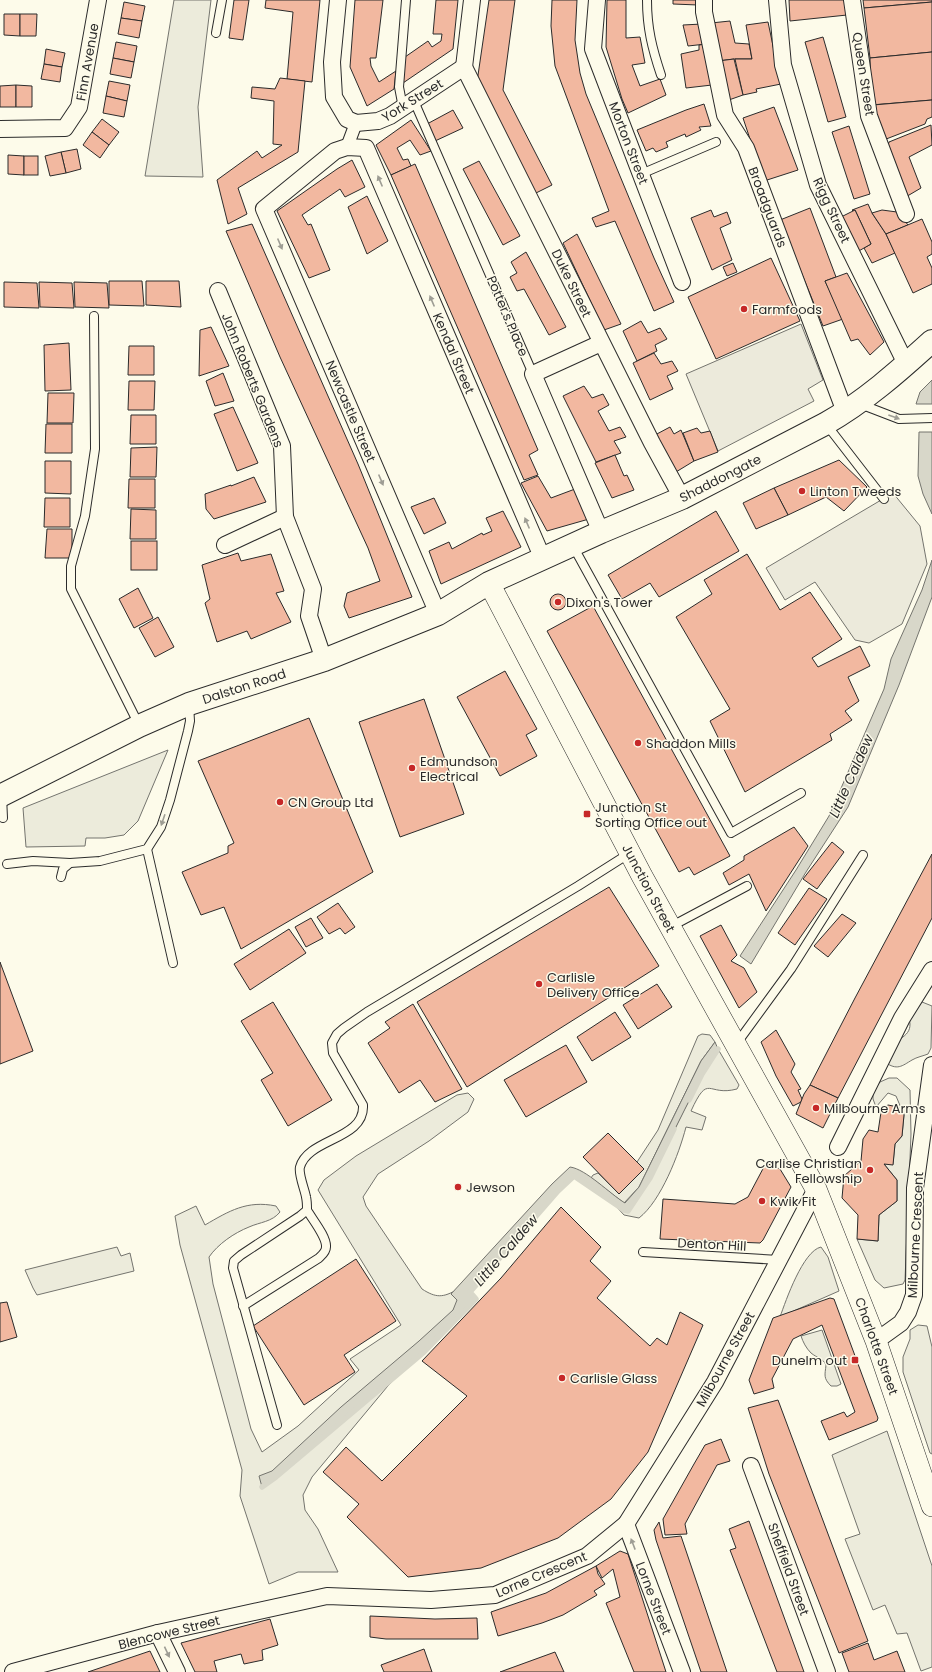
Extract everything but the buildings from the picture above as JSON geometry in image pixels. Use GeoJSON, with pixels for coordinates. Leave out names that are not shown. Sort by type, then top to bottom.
{"type":"FeatureCollection","features":[{"type":"Feature","properties":{"kind":"main road","name":"Shaddongate"},"geometry":{"type":"LineString","coordinates":[[489,583],[601,532],[682,498],[825,424],[851,408],[932,341]]}},
{"type":"Feature","properties":{"kind":"main road","name":"Dalston Road"},"geometry":{"type":"LineString","coordinates":[[1,795],[139,726],[189,704],[324,660],[438,614],[489,583]]}},
{"type":"Feature","properties":{"kind":"street","name":"Finn Avenue"},"geometry":{"type":"LineString","coordinates":[[0,129],[65,128],[79,107],[98,0]]}},
{"type":"Feature","properties":{"kind":"street"},"geometry":{"type":"LineString","coordinates":[[338,0],[332,62],[334,97],[347,119],[356,123],[347,147]]}},
{"type":"Feature","properties":{"kind":"street"},"geometry":{"type":"LineString","coordinates":[[464,67],[472,0]]}},
{"type":"Feature","properties":{"kind":"street","name":"Morton Street"},"geometry":{"type":"LineString","coordinates":[[597,0],[593,49],[682,282]]}},
{"type":"Feature","properties":{"kind":"street","name":"Broadguards"},"geometry":{"type":"LineString","coordinates":[[704,0],[704,12],[725,115],[746,148],[851,408]]}},
{"type":"Feature","properties":{"kind":"street","name":"Rigg Street"},"geometry":{"type":"LineString","coordinates":[[777,0],[783,65],[818,186],[906,364]]}},
{"type":"Feature","properties":{"kind":"street","name":"Queen Street"},"geometry":{"type":"LineString","coordinates":[[852,0],[869,116],[906,214]]}},
{"type":"Feature","properties":{"kind":"street","name":"York Street"},"geometry":{"type":"LineString","coordinates":[[356,123],[378,122],[408,105],[464,67]]}},
{"type":"Feature","properties":{"kind":"street","name":"Duke Street"},"geometry":{"type":"LineString","coordinates":[[464,67],[652,443],[682,498]]}},
{"type":"Feature","properties":{"kind":"street","name":"Kendal Street"},"geometry":{"type":"LineString","coordinates":[[347,147],[366,148],[543,559]]}},
{"type":"Feature","properties":{"kind":"street","name":"Newcastle Street"},"geometry":{"type":"LineString","coordinates":[[347,147],[335,151],[264,209],[438,614]]}},
{"type":"Feature","properties":{"kind":"street","name":"John Roberts Gardens"},"geometry":{"type":"LineString","coordinates":[[218,291],[282,446],[285,517],[314,589],[310,616],[324,660]]}},
{"type":"Feature","properties":{"kind":"street"},"geometry":{"type":"LineString","coordinates":[[533,374],[602,343]]}},
{"type":"Feature","properties":{"kind":"street","name":"Potter's Place"},"geometry":{"type":"LineString","coordinates":[[533,374],[601,532]]}},
{"type":"Feature","properties":{"kind":"street"},"geometry":{"type":"LineString","coordinates":[[225,545],[285,517]]}},
{"type":"Feature","properties":{"kind":"street","name":"Junction Street"},"geometry":{"type":"LineString","coordinates":[[489,583],[670,927],[816,1189]]}},
{"type":"Feature","properties":{"kind":"street"},"geometry":{"type":"LineString","coordinates":[[838,1147],[902,1018],[932,970]]}},
{"type":"Feature","properties":{"kind":"street","name":"Milbourne Crescent"},"geometry":{"type":"LineString","coordinates":[[876,1341],[902,1323],[914,1295],[915,1188],[926,1146],[932,1066]]}},
{"type":"Feature","properties":{"kind":"street","name":"Milbourne Street"},"geometry":{"type":"LineString","coordinates":[[626,1524],[715,1382],[816,1189]]}},
{"type":"Feature","properties":{"kind":"street","name":"Charlotte Street"},"geometry":{"type":"LineString","coordinates":[[816,1189],[876,1341],[932,1506]]}},
{"type":"Feature","properties":{"kind":"street","name":"Sheffield Street"},"geometry":{"type":"LineString","coordinates":[[751,1466],[827,1672]]}},
{"type":"Feature","properties":{"kind":"street","name":"Lorne Crescent"},"geometry":{"type":"LineString","coordinates":[[326,1596],[431,1600],[495,1595],[587,1556],[626,1524]]}},
{"type":"Feature","properties":{"kind":"street","name":"Lorne Street"},"geometry":{"type":"LineString","coordinates":[[626,1524],[682,1672]]}},
{"type":"Feature","properties":{"kind":"street","name":"Blencowe Street"},"geometry":{"type":"LineString","coordinates":[[13,1672],[35,1670],[158,1632],[326,1596]]}},
{"type":"Feature","properties":{"kind":"street"},"geometry":{"type":"LineString","coordinates":[[158,1632],[177,1672]]}},
{"type":"Feature","properties":{"kind":"lane"},"geometry":{"type":"LineString","coordinates":[[216,33],[222,0]]}},
{"type":"Feature","properties":{"kind":"lane","name":"Potter's Place"},"geometry":{"type":"LineString","coordinates":[[406,0],[399,87],[533,374]]}},
{"type":"Feature","properties":{"kind":"lane"},"geometry":{"type":"LineString","coordinates":[[647,0],[647,22],[651,46],[660,75]]}},
{"type":"Feature","properties":{"kind":"lane"},"geometry":{"type":"LineString","coordinates":[[641,174],[716,142]]}},
{"type":"Feature","properties":{"kind":"lane"},"geometry":{"type":"LineString","coordinates":[[94,316],[95,449],[86,516],[71,566],[70,589],[139,726]]}},
{"type":"Feature","properties":{"kind":"lane"},"geometry":{"type":"LineString","coordinates":[[851,408],[900,419],[932,418]]}},
{"type":"Feature","properties":{"kind":"lane"},"geometry":{"type":"LineString","coordinates":[[825,424],[884,499]]}},
{"type":"Feature","properties":{"kind":"lane"},"geometry":{"type":"LineString","coordinates":[[572,545],[731,833],[801,792]]}},
{"type":"Feature","properties":{"kind":"lane"},"geometry":{"type":"LineString","coordinates":[[7,864],[33,861],[70,863],[100,861],[147,849],[161,827],[175,782],[185,747],[190,720],[189,704]]}},
{"type":"Feature","properties":{"kind":"lane"},"geometry":{"type":"LineString","coordinates":[[1,795],[3,818]]}},
{"type":"Feature","properties":{"kind":"lane"},"geometry":{"type":"LineString","coordinates":[[147,849],[173,963]]}},
{"type":"Feature","properties":{"kind":"lane"},"geometry":{"type":"LineString","coordinates":[[243,1306],[320,1258],[325,1251],[326,1247],[324,1239],[307,1210],[307,1199],[299,1170],[301,1163],[312,1151],[356,1126],[364,1112],[363,1105],[333,1053],[332,1043],[337,1034],[367,1012],[572,890],[631,853]]}},
{"type":"Feature","properties":{"kind":"lane"},"geometry":{"type":"LineString","coordinates":[[735,1045],[791,969],[863,855]]}},
{"type":"Feature","properties":{"kind":"lane"},"geometry":{"type":"LineString","coordinates":[[61,877],[63,869],[70,863]]}},
{"type":"Feature","properties":{"kind":"lane"},"geometry":{"type":"LineString","coordinates":[[670,927],[747,886]]}},
{"type":"Feature","properties":{"kind":"lane"},"geometry":{"type":"LineString","coordinates":[[277,1425],[232,1268],[234,1261],[240,1255],[307,1210]]}},
{"type":"Feature","properties":{"kind":"lane","name":"Denton Hill"},"geometry":{"type":"LineString","coordinates":[[643,1252],[779,1260]]}},
{"type":"Feature","properties":{"kind":"shaded area"},"geometry":{"type":"Polygon","coordinates":[[[174,0],[211,0],[198,107],[203,177],[145,176],[174,0]]]}},
{"type":"Feature","properties":{"kind":"shaded area"},"geometry":{"type":"Polygon","coordinates":[[[801,324],[823,380],[808,389],[814,401],[718,451],[686,374],[801,324]]]}},
{"type":"Feature","properties":{"kind":"shaded area"},"geometry":{"type":"Polygon","coordinates":[[[893,493],[920,526],[927,564],[902,624],[869,643],[855,640],[815,582],[785,600],[766,568],[893,493]]]}},
{"type":"Feature","properties":{"kind":"shaded area"},"geometry":{"type":"Polygon","coordinates":[[[168,750],[138,821],[124,835],[105,838],[86,838],[85,846],[26,847],[23,808],[168,750]]]}},
{"type":"Feature","properties":{"kind":"shaded area"},"geometry":{"type":"Polygon","coordinates":[[[922,1002],[932,1006],[931,1048],[928,1054],[916,1058],[899,1067],[889,1065],[885,1062],[890,1047],[908,1032],[910,1024],[909,1018],[922,1002]]]}},
{"type":"Feature","properties":{"kind":"shaded area"},"geometry":{"type":"Polygon","coordinates":[[[702,1034],[710,1035],[715,1042],[701,1061],[639,1187],[624,1203],[591,1178],[593,1175],[598,1173],[619,1194],[644,1169],[637,1162],[658,1130],[698,1036],[702,1034]]]}},
{"type":"Feature","properties":{"kind":"shaded area"},"geometry":{"type":"Polygon","coordinates":[[[718,1049],[739,1085],[737,1089],[727,1091],[710,1088],[702,1092],[691,1111],[706,1117],[702,1130],[686,1127],[674,1163],[662,1189],[655,1200],[639,1218],[624,1215],[615,1205],[624,1210],[650,1178],[702,1074],[718,1049]]]}},
{"type":"Feature","properties":{"kind":"shaded area"},"geometry":{"type":"Polygon","coordinates":[[[889,1078],[897,1078],[910,1090],[911,1134],[905,1280],[903,1284],[884,1288],[875,1280],[857,1239],[878,1241],[879,1215],[897,1201],[897,1180],[884,1164],[893,1164],[895,1144],[902,1136],[904,1115],[896,1096],[888,1093],[876,1107],[873,1099],[873,1090],[880,1082],[889,1078]]]}},
{"type":"Feature","properties":{"kind":"shaded area"},"geometry":{"type":"Polygon","coordinates":[[[468,1093],[474,1099],[468,1112],[429,1141],[378,1174],[363,1197],[366,1206],[422,1289],[431,1294],[440,1296],[458,1289],[458,1303],[446,1323],[387,1387],[312,1477],[303,1495],[305,1510],[318,1529],[338,1572],[298,1572],[269,1584],[240,1496],[242,1470],[180,1245],[175,1216],[196,1206],[205,1225],[230,1211],[256,1204],[276,1206],[280,1212],[270,1220],[238,1232],[222,1243],[209,1257],[213,1284],[251,1429],[262,1452],[298,1426],[359,1370],[350,1359],[401,1325],[318,1190],[324,1180],[356,1156],[457,1095],[468,1093]]]}},
{"type":"Feature","properties":{"kind":"shaded area"},"geometry":{"type":"Polygon","coordinates":[[[117,1247],[121,1256],[130,1253],[134,1271],[37,1295],[25,1270],[117,1247]]]}},
{"type":"Feature","properties":{"kind":"shaded area"},"geometry":{"type":"Polygon","coordinates":[[[821,1247],[828,1257],[839,1291],[780,1317],[791,1288],[802,1266],[814,1250],[821,1247]]]}},
{"type":"Feature","properties":{"kind":"shaded area"},"geometry":{"type":"Polygon","coordinates":[[[918,1325],[927,1326],[932,1347],[932,1454],[930,1453],[903,1372],[903,1357],[910,1339],[910,1330],[918,1325]]]}},
{"type":"Feature","properties":{"kind":"shaded area"},"geometry":{"type":"Polygon","coordinates":[[[822,1330],[841,1384],[837,1386],[831,1386],[828,1383],[825,1376],[825,1363],[822,1359],[813,1355],[809,1351],[801,1336],[822,1330]]]}},
{"type":"Feature","properties":{"kind":"shaded area"},"geometry":{"type":"Polygon","coordinates":[[[887,1431],[932,1566],[932,1667],[921,1671],[907,1633],[897,1634],[885,1605],[873,1610],[845,1539],[860,1534],[832,1455],[887,1431]]]}},
{"type":"Feature","properties":{"kind":"water"},"geometry":{"type":"Polygon","coordinates":[[[932,380],[932,404],[916,404],[920,392],[932,380]]]}},
{"type":"Feature","properties":{"kind":"water"},"geometry":{"type":"Polygon","coordinates":[[[919,432],[932,432],[932,514],[923,494],[918,476],[919,432]]]}},
{"type":"Feature","properties":{"kind":"water"},"geometry":{"type":"Polygon","coordinates":[[[932,560],[932,597],[899,685],[848,807],[806,872],[751,964],[740,956],[829,816],[884,689],[891,659],[922,590],[932,560]]]}},
{"type":"Feature","properties":{"kind":"water"},"geometry":{"type":"Polygon","coordinates":[[[715,1042],[718,1049],[695,1089],[653,1172],[628,1211],[624,1210],[574,1176],[558,1191],[470,1292],[476,1299],[423,1353],[276,1477],[262,1487],[259,1476],[272,1471],[341,1407],[453,1310],[457,1300],[451,1294],[552,1184],[570,1167],[583,1172],[625,1203],[639,1187],[701,1061],[715,1042]]]}},
{"type":"Feature","properties":{"kind":"waterway","name":"Little Caldew"},"geometry":{"type":"LineString","coordinates":[[689,1100],[702,1074],[718,1049]]}},
{"type":"Feature","properties":{"kind":"waterway","name":"Little Caldew"},"geometry":{"type":"LineString","coordinates":[[262,1487],[276,1477],[423,1353],[476,1299],[470,1292],[558,1191],[574,1176],[624,1210],[628,1211],[650,1178],[674,1129]]}},
{"type":"Feature","properties":{"kind":"place","name":"Farmfoods"},"geometry":{"type":"Point","coordinates":[744,309]}},
{"type":"Feature","properties":{"kind":"place","name":"Linton Tweeds"},"geometry":{"type":"Point","coordinates":[802,491]}},
{"type":"Feature","properties":{"kind":"place","name":"Dixon's Tower"},"geometry":{"type":"Point","coordinates":[558,602]}},
{"type":"Feature","properties":{"kind":"place","name":"Shaddon Mills"},"geometry":{"type":"Point","coordinates":[638,743]}},
{"type":"Feature","properties":{"kind":"place","name":"Edmundson Electrical"},"geometry":{"type":"Point","coordinates":[412,768]}},
{"type":"Feature","properties":{"kind":"place","name":"CN Group Ltd"},"geometry":{"type":"Point","coordinates":[280,802]}},
{"type":"Feature","properties":{"kind":"place","name":"Junction St Sorting Office out"},"geometry":{"type":"Point","coordinates":[587,814]}},
{"type":"Feature","properties":{"kind":"place","name":"Carlisle Delivery Office"},"geometry":{"type":"Point","coordinates":[539,984]}},
{"type":"Feature","properties":{"kind":"place","name":"Milbourne Arms"},"geometry":{"type":"Point","coordinates":[816,1108]}},
{"type":"Feature","properties":{"kind":"place","name":"Carlise Christian Fellowship"},"geometry":{"type":"Point","coordinates":[870,1170]}},
{"type":"Feature","properties":{"kind":"place","name":"Jewson"},"geometry":{"type":"Point","coordinates":[458,1187]}},
{"type":"Feature","properties":{"kind":"place","name":"Kwik Fit"},"geometry":{"type":"Point","coordinates":[762,1201]}},
{"type":"Feature","properties":{"kind":"place","name":"Dunelm out"},"geometry":{"type":"Point","coordinates":[855,1360]}},
{"type":"Feature","properties":{"kind":"place","name":"Carlisle Glass"},"geometry":{"type":"Point","coordinates":[562,1378]}}]}
